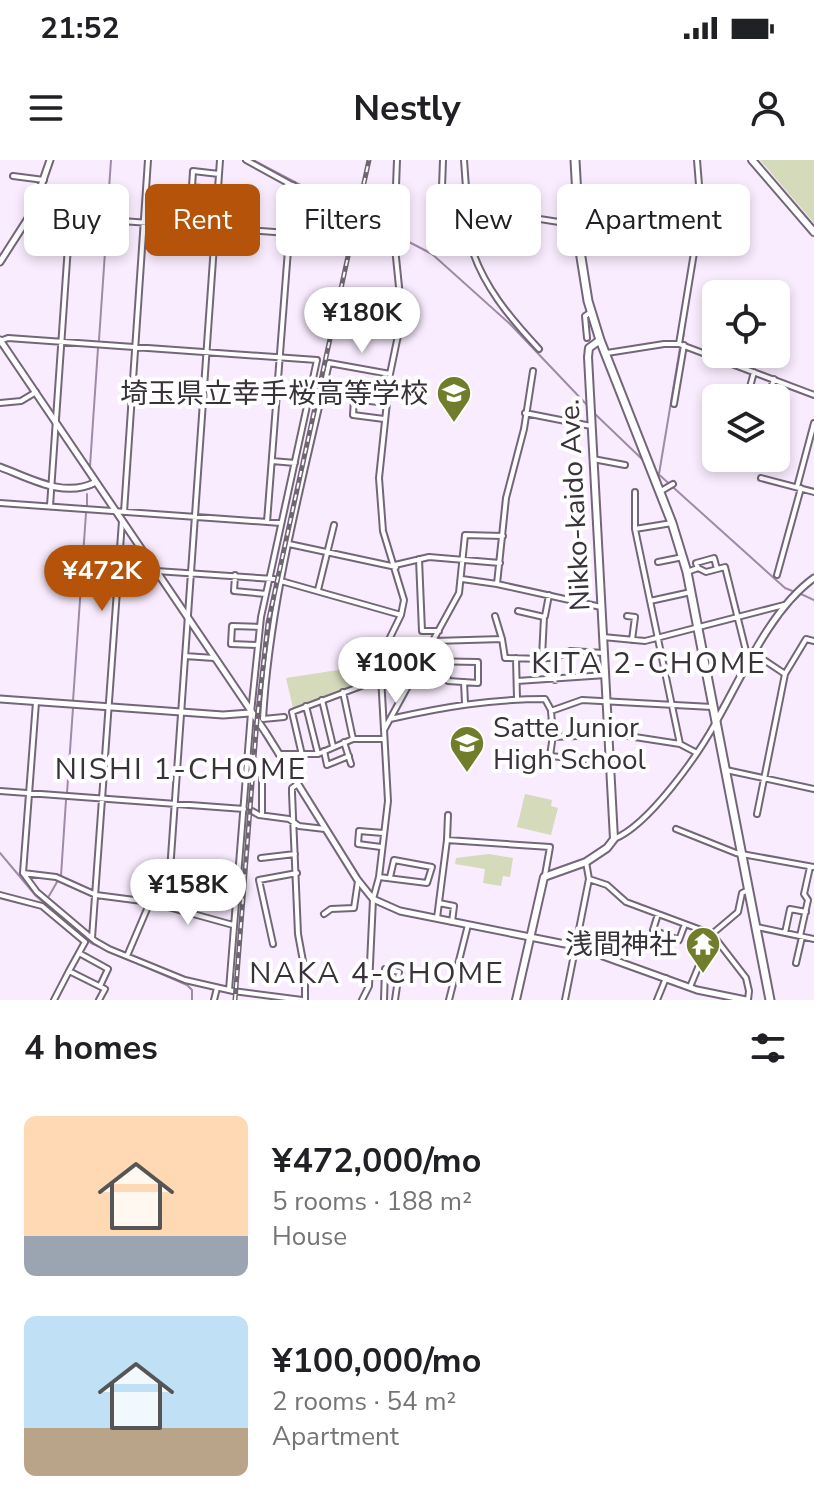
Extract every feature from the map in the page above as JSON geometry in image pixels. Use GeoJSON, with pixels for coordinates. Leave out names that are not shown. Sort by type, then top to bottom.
{"type":"FeatureCollection","features":[{"type":"Feature","properties":{"kind":"highway"},"geometry":{"type":"LineString","coordinates":[[575,160],[576,184]]}},
{"type":"Feature","properties":{"kind":"highway"},"geometry":{"type":"LineString","coordinates":[[581,256],[583,280],[600,340],[660,491],[687,572],[770,1000]]}},
{"type":"Feature","properties":{"kind":"main road"},"geometry":{"type":"LineString","coordinates":[[752,160],[814,232]]}},
{"type":"Feature","properties":{"kind":"main road","name":"Nikko-kaido Ave."},"geometry":{"type":"LineString","coordinates":[[600,340],[588,352],[614,839]]}},
{"type":"Feature","properties":{"kind":"main road"},"geometry":{"type":"LineString","coordinates":[[516,1000],[545,875],[586,862],[607,848],[614,839]]}},
{"type":"Feature","properties":{"kind":"street"},"geometry":{"type":"LineString","coordinates":[[42,184],[50,160]]}},
{"type":"Feature","properties":{"kind":"street"},"geometry":{"type":"LineString","coordinates":[[124,512],[148,160]]}},
{"type":"Feature","properties":{"kind":"street"},"geometry":{"type":"LineString","coordinates":[[218,184],[220,160]]}},
{"type":"Feature","properties":{"kind":"street"},"geometry":{"type":"LineString","coordinates":[[246,160],[291,184]]}},
{"type":"Feature","properties":{"kind":"street"},"geometry":{"type":"LineString","coordinates":[[362,1000],[369,986],[373,899],[379,877],[388,801],[380,658],[401,615],[404,600],[382,524],[379,478],[390,374],[402,316],[394,236],[397,160]]}},
{"type":"Feature","properties":{"kind":"street"},"geometry":{"type":"LineString","coordinates":[[442,184],[443,160]]}},
{"type":"Feature","properties":{"kind":"street"},"geometry":{"type":"LineString","coordinates":[[464,160],[466,184]]}},
{"type":"Feature","properties":{"kind":"street"},"geometry":{"type":"LineString","coordinates":[[674,404],[701,210],[697,160]]}},
{"type":"Feature","properties":{"kind":"street"},"geometry":{"type":"LineString","coordinates":[[192,184],[193,171],[219,174]]}},
{"type":"Feature","properties":{"kind":"street"},"geometry":{"type":"LineString","coordinates":[[13,176],[44,180]]}},
{"type":"Feature","properties":{"kind":"street"},"geometry":{"type":"LineString","coordinates":[[129,222],[144,223]]}},
{"type":"Feature","properties":{"kind":"street"},"geometry":{"type":"LineString","coordinates":[[0,262],[24,224]]}},
{"type":"Feature","properties":{"kind":"street"},"geometry":{"type":"LineString","coordinates":[[50,506],[67,256]]}},
{"type":"Feature","properties":{"kind":"street"},"geometry":{"type":"LineString","coordinates":[[127,956],[150,902],[170,871],[213,256]]}},
{"type":"Feature","properties":{"kind":"street"},"geometry":{"type":"LineString","coordinates":[[267,522],[286,256]]}},
{"type":"Feature","properties":{"kind":"street"},"geometry":{"type":"LineString","coordinates":[[475,256],[502,308],[539,349]]}},
{"type":"Feature","properties":{"kind":"street"},"geometry":{"type":"LineString","coordinates":[[587,338],[585,316],[591,312]]}},
{"type":"Feature","properties":{"kind":"street"},"geometry":{"type":"LineString","coordinates":[[229,990],[251,713],[260,627],[317,360],[4,338],[0,340],[114,510],[251,713],[262,722],[358,881],[373,899],[400,911],[575,946],[690,987],[727,998],[747,1000],[749,991],[746,978],[712,934],[626,902],[607,885],[589,879]]}},
{"type":"Feature","properties":{"kind":"street"},"geometry":{"type":"LineString","coordinates":[[606,354],[682,344],[814,395]]}},
{"type":"Feature","properties":{"kind":"street"},"geometry":{"type":"LineString","coordinates":[[262,722],[271,628],[329,363],[390,374]]}},
{"type":"Feature","properties":{"kind":"street"},"geometry":{"type":"LineString","coordinates":[[497,584],[506,498],[533,371]]}},
{"type":"Feature","properties":{"kind":"street"},"geometry":{"type":"LineString","coordinates":[[751,384],[754,372]]}},
{"type":"Feature","properties":{"kind":"street"},"geometry":{"type":"LineString","coordinates":[[772,384],[774,379]]}},
{"type":"Feature","properties":{"kind":"street"},"geometry":{"type":"LineString","coordinates":[[0,403],[21,401],[36,392]]}},
{"type":"Feature","properties":{"kind":"street"},"geometry":{"type":"LineString","coordinates":[[384,419],[353,415],[354,399],[386,403]]}},
{"type":"Feature","properties":{"kind":"street"},"geometry":{"type":"LineString","coordinates":[[525,413],[591,426]]}},
{"type":"Feature","properties":{"kind":"street"},"geometry":{"type":"LineString","coordinates":[[777,575],[814,423]]}},
{"type":"Feature","properties":{"kind":"street"},"geometry":{"type":"LineString","coordinates":[[593,459],[625,465]]}},
{"type":"Feature","properties":{"kind":"street"},"geometry":{"type":"LineString","coordinates":[[272,461],[295,463]]}},
{"type":"Feature","properties":{"kind":"street"},"geometry":{"type":"LineString","coordinates":[[0,467],[52,486],[78,489],[96,482]]}},
{"type":"Feature","properties":{"kind":"street"},"geometry":{"type":"LineString","coordinates":[[761,478],[814,492]]}},
{"type":"Feature","properties":{"kind":"street"},"geometry":{"type":"LineString","coordinates":[[660,491],[673,484]]}},
{"type":"Feature","properties":{"kind":"street"},"geometry":{"type":"LineString","coordinates":[[635,492],[635,529],[680,744]]}},
{"type":"Feature","properties":{"kind":"street"},"geometry":{"type":"LineString","coordinates":[[0,503],[281,523]]}},
{"type":"Feature","properties":{"kind":"street"},"geometry":{"type":"LineString","coordinates":[[54,1000],[88,939],[96,895],[122,521]]}},
{"type":"Feature","properties":{"kind":"street"},"geometry":{"type":"LineString","coordinates":[[635,529],[672,523]]}},
{"type":"Feature","properties":{"kind":"street"},"geometry":{"type":"LineString","coordinates":[[318,590],[334,525]]}},
{"type":"Feature","properties":{"kind":"street"},"geometry":{"type":"LineString","coordinates":[[383,732],[459,593],[465,535],[503,536]]}},
{"type":"Feature","properties":{"kind":"street"},"geometry":{"type":"LineString","coordinates":[[289,544],[395,566],[419,559],[500,563]]}},
{"type":"Feature","properties":{"kind":"street"},"geometry":{"type":"LineString","coordinates":[[658,562],[683,557]]}},
{"type":"Feature","properties":{"kind":"street"},"geometry":{"type":"LineString","coordinates":[[698,568],[696,563],[714,558],[717,569]]}},
{"type":"Feature","properties":{"kind":"street"},"geometry":{"type":"LineString","coordinates":[[419,559],[422,631],[439,631]]}},
{"type":"Feature","properties":{"kind":"street"},"geometry":{"type":"LineString","coordinates":[[687,572],[698,568],[706,572],[725,567],[746,651],[785,674]]}},
{"type":"Feature","properties":{"kind":"street"},"geometry":{"type":"LineString","coordinates":[[156,571],[269,579],[401,615]]}},
{"type":"Feature","properties":{"kind":"street"},"geometry":{"type":"LineString","coordinates":[[235,575],[234,591],[266,594]]}},
{"type":"Feature","properties":{"kind":"street"},"geometry":{"type":"LineString","coordinates":[[614,839],[644,818],[697,753],[784,605],[814,578]]}},
{"type":"Feature","properties":{"kind":"street"},"geometry":{"type":"LineString","coordinates":[[462,579],[601,607]]}},
{"type":"Feature","properties":{"kind":"street"},"geometry":{"type":"LineString","coordinates":[[650,601],[692,592]]}},
{"type":"Feature","properties":{"kind":"street"},"geometry":{"type":"LineString","coordinates":[[542,657],[544,617],[549,595]]}},
{"type":"Feature","properties":{"kind":"street"},"geometry":{"type":"LineString","coordinates":[[603,637],[645,641],[784,605]]}},
{"type":"Feature","properties":{"kind":"street"},"geometry":{"type":"LineString","coordinates":[[518,611],[544,617]]}},
{"type":"Feature","properties":{"kind":"street"},"geometry":{"type":"LineString","coordinates":[[495,616],[505,658],[555,656],[570,651],[604,653]]}},
{"type":"Feature","properties":{"kind":"street"},"geometry":{"type":"LineString","coordinates":[[627,616],[635,617],[632,640]]}},
{"type":"Feature","properties":{"kind":"street"},"geometry":{"type":"LineString","coordinates":[[258,645],[231,644],[232,626],[260,627]]}},
{"type":"Feature","properties":{"kind":"street"},"geometry":{"type":"LineString","coordinates":[[434,641],[502,639]]}},
{"type":"Feature","properties":{"kind":"street"},"geometry":{"type":"LineString","coordinates":[[757,814],[785,674],[806,639],[814,641]]}},
{"type":"Feature","properties":{"kind":"street"},"geometry":{"type":"LineString","coordinates":[[185,656],[214,658]]}},
{"type":"Feature","properties":{"kind":"street"},"geometry":{"type":"LineString","coordinates":[[555,656],[555,680]]}},
{"type":"Feature","properties":{"kind":"street"},"geometry":{"type":"LineString","coordinates":[[516,658],[517,699]]}},
{"type":"Feature","properties":{"kind":"street"},"geometry":{"type":"LineString","coordinates":[[423,661],[445,661],[478,662],[478,683],[448,681],[445,661]]}},
{"type":"Feature","properties":{"kind":"street"},"geometry":{"type":"LineString","coordinates":[[517,681],[606,675]]}},
{"type":"Feature","properties":{"kind":"street"},"geometry":{"type":"LineString","coordinates":[[302,755],[292,712],[380,679]]}},
{"type":"Feature","properties":{"kind":"street"},"geometry":{"type":"LineString","coordinates":[[464,682],[465,704]]}},
{"type":"Feature","properties":{"kind":"street"},"geometry":{"type":"LineString","coordinates":[[343,692],[353,739]]}},
{"type":"Feature","properties":{"kind":"street"},"geometry":{"type":"LineString","coordinates":[[0,699],[223,715],[251,713]]}},
{"type":"Feature","properties":{"kind":"street"},"geometry":{"type":"LineString","coordinates":[[390,719],[465,704],[545,699],[551,711],[553,737],[550,756],[611,762]]}},
{"type":"Feature","properties":{"kind":"street"},"geometry":{"type":"LineString","coordinates":[[322,700],[333,746]]}},
{"type":"Feature","properties":{"kind":"street"},"geometry":{"type":"LineString","coordinates":[[551,711],[582,700],[715,707]]}},
{"type":"Feature","properties":{"kind":"street"},"geometry":{"type":"LineString","coordinates":[[36,702],[23,873],[37,892],[88,939]]}},
{"type":"Feature","properties":{"kind":"street"},"geometry":{"type":"LineString","coordinates":[[306,706],[327,765],[349,756]]}},
{"type":"Feature","properties":{"kind":"street"},"geometry":{"type":"LineString","coordinates":[[262,722],[284,717]]}},
{"type":"Feature","properties":{"kind":"street"},"geometry":{"type":"LineString","coordinates":[[609,733],[680,744],[697,753]]}},
{"type":"Feature","properties":{"kind":"street"},"geometry":{"type":"LineString","coordinates":[[553,737],[577,736]]}},
{"type":"Feature","properties":{"kind":"street"},"geometry":{"type":"LineString","coordinates":[[279,754],[321,752],[353,739],[383,739]]}},
{"type":"Feature","properties":{"kind":"street"},"geometry":{"type":"LineString","coordinates":[[344,742],[351,764]]}},
{"type":"Feature","properties":{"kind":"street"},"geometry":{"type":"LineString","coordinates":[[726,770],[814,789]]}},
{"type":"Feature","properties":{"kind":"street"},"geometry":{"type":"LineString","coordinates":[[262,778],[262,815]]}},
{"type":"Feature","properties":{"kind":"street"},"geometry":{"type":"LineString","coordinates":[[0,895],[42,906],[88,939],[185,980],[217,988],[303,1000],[305,972],[298,934],[292,788],[298,784]]}},
{"type":"Feature","properties":{"kind":"street"},"geometry":{"type":"LineString","coordinates":[[0,791],[244,809]]}},
{"type":"Feature","properties":{"kind":"street"},"geometry":{"type":"LineString","coordinates":[[252,811],[284,817],[295,825],[328,829]]}},
{"type":"Feature","properties":{"kind":"street"},"geometry":{"type":"LineString","coordinates":[[437,918],[448,815]]}},
{"type":"Feature","properties":{"kind":"street"},"geometry":{"type":"LineString","coordinates":[[676,829],[743,853],[812,867],[804,894],[808,900],[796,963]]}},
{"type":"Feature","properties":{"kind":"street"},"geometry":{"type":"LineString","coordinates":[[381,847],[358,844],[359,831],[383,833]]}},
{"type":"Feature","properties":{"kind":"street"},"geometry":{"type":"LineString","coordinates":[[447,840],[550,847],[545,875]]}},
{"type":"Feature","properties":{"kind":"street"},"geometry":{"type":"LineString","coordinates":[[261,858],[295,854]]}},
{"type":"Feature","properties":{"kind":"street"},"geometry":{"type":"LineString","coordinates":[[379,877],[427,883],[432,867],[394,860],[390,877]]}},
{"type":"Feature","properties":{"kind":"street"},"geometry":{"type":"LineString","coordinates":[[565,1000],[589,879],[586,862]]}},
{"type":"Feature","properties":{"kind":"street"},"geometry":{"type":"LineString","coordinates":[[23,873],[56,877],[96,895],[150,902],[234,925]]}},
{"type":"Feature","properties":{"kind":"street"},"geometry":{"type":"LineString","coordinates":[[273,944],[259,880],[297,873]]}},
{"type":"Feature","properties":{"kind":"street"},"geometry":{"type":"LineString","coordinates":[[429,877],[441,881]]}},
{"type":"Feature","properties":{"kind":"street"},"geometry":{"type":"LineString","coordinates":[[324,914],[331,909],[354,908],[358,881]]}},
{"type":"Feature","properties":{"kind":"street"},"geometry":{"type":"LineString","coordinates":[[690,987],[712,934],[738,912],[742,893],[750,890]]}},
{"type":"Feature","properties":{"kind":"street"},"geometry":{"type":"LineString","coordinates":[[439,903],[454,906],[452,922]]}},
{"type":"Feature","properties":{"kind":"street"},"geometry":{"type":"LineString","coordinates":[[785,933],[790,909],[806,912]]}},
{"type":"Feature","properties":{"kind":"street"},"geometry":{"type":"LineString","coordinates":[[658,914],[653,930],[679,940],[685,924]]}},
{"type":"Feature","properties":{"kind":"street"},"geometry":{"type":"LineString","coordinates":[[449,1000],[468,925]]}},
{"type":"Feature","properties":{"kind":"street"},"geometry":{"type":"LineString","coordinates":[[757,927],[814,939]]}},
{"type":"Feature","properties":{"kind":"street"},"geometry":{"type":"LineString","coordinates":[[79,953],[108,969],[100,986]]}},
{"type":"Feature","properties":{"kind":"street"},"geometry":{"type":"LineString","coordinates":[[384,1000],[385,969],[399,972],[395,1000]]}},
{"type":"Feature","properties":{"kind":"street"},"geometry":{"type":"LineString","coordinates":[[69,971],[105,989],[99,1000]]}},
{"type":"Feature","properties":{"kind":"street"},"geometry":{"type":"LineString","coordinates":[[657,1000],[666,978]]}},
{"type":"Feature","properties":{"kind":"street"},"geometry":{"type":"LineString","coordinates":[[214,1000],[217,988]]}},
{"type":"Feature","properties":{"kind":"green space"},"geometry":{"type":"Polygon","coordinates":[[[760,160],[814,160],[814,223],[760,160]]]}},
{"type":"Feature","properties":{"kind":"green space"},"geometry":{"type":"Polygon","coordinates":[[[377,664],[377,677],[293,708],[286,678],[377,664]]]}},
{"type":"Feature","properties":{"kind":"green space"},"geometry":{"type":"Polygon","coordinates":[[[525,794],[552,800],[551,806],[558,808],[551,835],[517,827],[525,794]]]}},
{"type":"Feature","properties":{"kind":"green space"},"geometry":{"type":"Polygon","coordinates":[[[489,854],[513,858],[510,877],[503,876],[501,886],[483,883],[485,869],[455,864],[456,858],[489,854]]]}},
{"type":"Feature","properties":{"kind":"waterway"},"geometry":{"type":"LineString","coordinates":[[109,184],[111,160]]}},
{"type":"Feature","properties":{"kind":"waterway"},"geometry":{"type":"LineString","coordinates":[[253,160],[432,254],[510,324],[587,405]]}},
{"type":"Feature","properties":{"kind":"waterway"},"geometry":{"type":"LineString","coordinates":[[99,340],[105,256]]}},
{"type":"Feature","properties":{"kind":"waterway"},"geometry":{"type":"LineString","coordinates":[[682,342],[684,333]]}},
{"type":"Feature","properties":{"kind":"waterway"},"geometry":{"type":"LineString","coordinates":[[90,466],[98,348]]}},
{"type":"Feature","properties":{"kind":"waterway"},"geometry":{"type":"LineString","coordinates":[[659,474],[680,348]]}},
{"type":"Feature","properties":{"kind":"waterway"},"geometry":{"type":"LineString","coordinates":[[594,413],[644,461]]}},
{"type":"Feature","properties":{"kind":"waterway"},"geometry":{"type":"LineString","coordinates":[[655,471],[785,588],[795,592]]}},
{"type":"Feature","properties":{"kind":"waterway"},"geometry":{"type":"LineString","coordinates":[[87,494],[87,506]]}},
{"type":"Feature","properties":{"kind":"waterway"},"geometry":{"type":"LineString","coordinates":[[73,701],[86,513]]}},
{"type":"Feature","properties":{"kind":"waterway"},"geometry":{"type":"LineString","coordinates":[[801,594],[814,600]]}},
{"type":"Feature","properties":{"kind":"waterway"},"geometry":{"type":"LineString","coordinates":[[67,793],[73,708]]}},
{"type":"Feature","properties":{"kind":"waterway"},"geometry":{"type":"LineString","coordinates":[[61,876],[66,800]]}},
{"type":"Feature","properties":{"kind":"waterway"},"geometry":{"type":"LineString","coordinates":[[0,853],[36,896],[91,943],[187,985],[192,990],[192,1000]]}},
{"type":"Feature","properties":{"kind":"waterway"},"geometry":{"type":"LineString","coordinates":[[49,896],[57,882]]}},
{"type":"Feature","properties":{"kind":"railway"},"geometry":{"type":"LineString","coordinates":[[235,1000],[257,720],[268,623],[369,160]]}},
{"type":"Feature","properties":{"kind":"place","name":"埼玉県立幸手桜高等学校"},"geometry":{"type":"Point","coordinates":[454,424]}},
{"type":"Feature","properties":{"kind":"place","name":"Satte Junior High School"},"geometry":{"type":"Point","coordinates":[467,774]}},
{"type":"Feature","properties":{"kind":"place","name":"浅間神社"},"geometry":{"type":"Point","coordinates":[703,975]}},
{"type":"Feature","properties":{"kind":"district","name":"KITA 2-CHOME"},"geometry":{"type":"Point","coordinates":[649,663]}},
{"type":"Feature","properties":{"kind":"district","name":"NISHI 1-CHOME"},"geometry":{"type":"Point","coordinates":[181,769]}},
{"type":"Feature","properties":{"kind":"district","name":"NAKA 4-CHOME"},"geometry":{"type":"Point","coordinates":[377,973]}}]}
